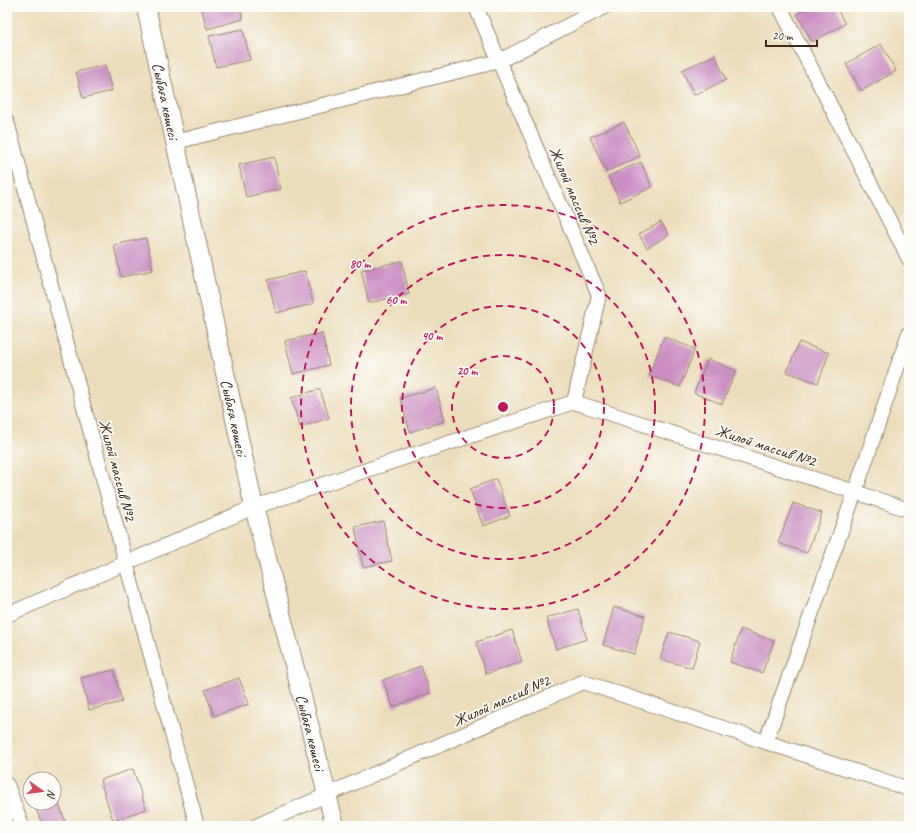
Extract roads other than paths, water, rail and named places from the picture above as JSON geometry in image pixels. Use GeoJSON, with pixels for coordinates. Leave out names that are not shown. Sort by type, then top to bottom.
{"type":"FeatureCollection","features":[{"type":"Feature","properties":{"kind":"street","name":"Сыбаға көшесі"},"geometry":{"type":"LineString","coordinates":[[146,7],[254,507],[335,826]]}},
{"type":"Feature","properties":{"kind":"street","name":"Жилой массив №2"},"geometry":{"type":"LineString","coordinates":[[476,7],[600,296],[574,402],[909,510]]}},
{"type":"Feature","properties":{"kind":"street"},"geometry":{"type":"LineString","coordinates":[[175,142],[499,61],[604,7]]}},
{"type":"Feature","properties":{"kind":"street"},"geometry":{"type":"LineString","coordinates":[[780,7],[909,259]]}},
{"type":"Feature","properties":{"kind":"street","name":"Жилой массив №2"},"geometry":{"type":"LineString","coordinates":[[7,122],[197,826]]}},
{"type":"Feature","properties":{"kind":"street"},"geometry":{"type":"LineString","coordinates":[[766,741],[855,492],[909,333]]}},
{"type":"Feature","properties":{"kind":"street"},"geometry":{"type":"LineString","coordinates":[[7,615],[254,507],[574,402]]}},
{"type":"Feature","properties":{"kind":"street","name":"Жилой массив №2"},"geometry":{"type":"LineString","coordinates":[[256,826],[583,682],[909,789]]}},
{"type":"Feature","properties":{"kind":"street"},"geometry":{"type":"LineString","coordinates":[[7,785],[22,826]]}}]}
